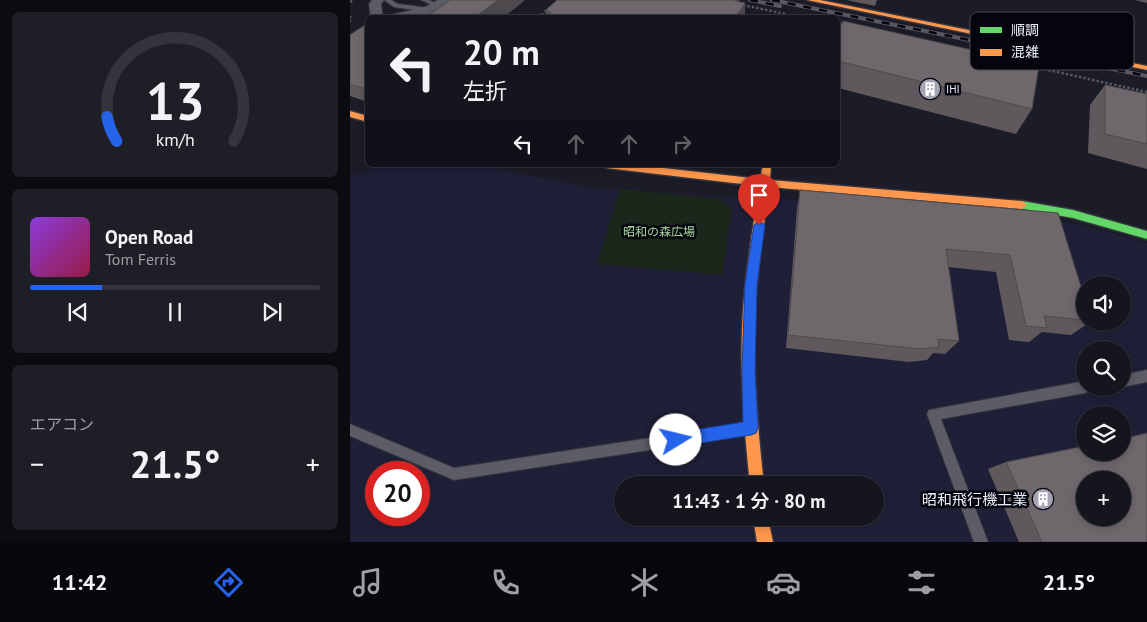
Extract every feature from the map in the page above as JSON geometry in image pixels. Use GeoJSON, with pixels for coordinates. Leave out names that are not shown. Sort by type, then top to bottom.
{"type":"FeatureCollection","features":[{"type":"Feature","properties":{"kind":"street"},"geometry":{"type":"LineString","coordinates":[[377,15],[375,4],[378,0]]}},
{"type":"Feature","properties":{"kind":"street"},"geometry":{"type":"LineString","coordinates":[[813,3],[970,34]]}},
{"type":"Feature","properties":{"kind":"street"},"geometry":{"type":"LineString","coordinates":[[403,15],[435,4]]}},
{"type":"Feature","properties":{"kind":"street"},"geometry":{"type":"LineString","coordinates":[[1134,65],[1147,68]]}},
{"type":"Feature","properties":{"kind":"street"},"geometry":{"type":"LineString","coordinates":[[350,114],[365,117]]}},
{"type":"Feature","properties":{"kind":"street"},"geometry":{"type":"LineString","coordinates":[[624,167],[765,183],[1039,207],[1073,214],[1147,236]]}},
{"type":"Feature","properties":{"kind":"street"},"geometry":{"type":"LineString","coordinates":[[756,476],[748,370],[751,284],[767,167]]}},
{"type":"Feature","properties":{"kind":"street"},"geometry":{"type":"LineString","coordinates":[[762,526],[765,542]]}},
{"type":"Feature","properties":{"kind":"lane"},"geometry":{"type":"LineString","coordinates":[[386,0],[396,6],[435,4]]}},
{"type":"Feature","properties":{"kind":"lane"},"geometry":{"type":"LineString","coordinates":[[1131,379],[1147,376]]}},
{"type":"Feature","properties":{"kind":"lane"},"geometry":{"type":"LineString","coordinates":[[981,542],[933,414],[1076,389]]}},
{"type":"Feature","properties":{"kind":"lane"},"geometry":{"type":"LineString","coordinates":[[350,430],[454,474],[751,428]]}},
{"type":"Feature","properties":{"kind":"path"},"geometry":{"type":"LineString","coordinates":[[742,5],[787,15]]}},
{"type":"Feature","properties":{"kind":"path"},"geometry":{"type":"LineString","coordinates":[[542,15],[552,6]]}},
{"type":"Feature","properties":{"kind":"path"},"geometry":{"type":"LineString","coordinates":[[350,16],[350,22]]}},
{"type":"Feature","properties":{"kind":"path"},"geometry":{"type":"LineString","coordinates":[[1049,70],[1147,92]]}},
{"type":"Feature","properties":{"kind":"shaded area"},"geometry":{"type":"Polygon","coordinates":[[[374,167],[485,167],[599,190],[1009,211],[1086,226],[1147,243],[1147,542],[350,542],[350,175],[363,175],[374,167]]]}},
{"type":"Feature","properties":{"kind":"green space","name":"昭和の森広場"},"geometry":{"type":"Polygon","coordinates":[[[620,189],[720,199],[732,209],[722,275],[597,264],[620,189]]]}},
{"type":"Feature","properties":{"kind":"building"},"geometry":{"type":"Polygon","coordinates":[[[450,0],[498,0],[478,15],[429,15],[450,0]]]}},
{"type":"Feature","properties":{"kind":"building"},"geometry":{"type":"Polygon","coordinates":[[[557,0],[736,0],[745,3],[737,15],[548,15],[551,12],[545,11],[557,0]]]}},
{"type":"Feature","properties":{"kind":"building"},"geometry":{"type":"Polygon","coordinates":[[[843,21],[970,50],[970,70],[1038,70],[1032,109],[840,61],[840,26],[843,21]]]}},
{"type":"Feature","properties":{"kind":"building"},"geometry":{"type":"Polygon","coordinates":[[[365,25],[365,89],[350,84],[350,35],[365,25]]]}},
{"type":"Feature","properties":{"kind":"building"},"geometry":{"type":"Polygon","coordinates":[[[1105,85],[1147,94],[1147,144],[1105,134],[1105,85]]]}},
{"type":"Feature","properties":{"kind":"building"},"geometry":{"type":"Polygon","coordinates":[[[800,190],[1058,213],[1078,276],[1076,276],[1076,319],[1044,316],[1047,328],[1026,326],[1010,255],[946,249],[959,341],[938,339],[939,347],[920,349],[788,335],[800,190]]]}},
{"type":"Feature","properties":{"kind":"building","name":"昭和飛行機工業"},"geometry":{"type":"Polygon","coordinates":[[[1147,433],[1147,542],[1042,542],[1006,462],[1076,448],[1076,461],[1131,461],[1131,437],[1147,433]]]}},
{"type":"Feature","properties":{"kind":"railway"},"geometry":{"type":"LineString","coordinates":[[750,0],[780,6]]}},
{"type":"Feature","properties":{"kind":"railway"},"geometry":{"type":"LineString","coordinates":[[772,0],[970,40]]}},
{"type":"Feature","properties":{"kind":"railway"},"geometry":{"type":"LineString","coordinates":[[1117,70],[1147,76]]}},
{"type":"Feature","properties":{"kind":"traffic: fast"},"geometry":{"type":"LineString","coordinates":[[1022,205],[1073,214],[1147,235]]}},
{"type":"Feature","properties":{"kind":"traffic: slow"},"geometry":{"type":"LineString","coordinates":[[810,0],[970,32]]}},
{"type":"Feature","properties":{"kind":"traffic: slow"},"geometry":{"type":"LineString","coordinates":[[1134,65],[1147,68]]}},
{"type":"Feature","properties":{"kind":"traffic: slow"},"geometry":{"type":"LineString","coordinates":[[350,114],[365,118]]}},
{"type":"Feature","properties":{"kind":"traffic: slow"},"geometry":{"type":"LineString","coordinates":[[624,167],[765,183],[1022,205]]}},
{"type":"Feature","properties":{"kind":"traffic: slow"},"geometry":{"type":"LineString","coordinates":[[756,476],[750,398],[748,332],[752,274],[767,167]]}},
{"type":"Feature","properties":{"kind":"traffic: slow"},"geometry":{"type":"LineString","coordinates":[[762,526],[765,542]]}},
{"type":"Feature","properties":{"kind":"place","name":"IHI"},"geometry":{"type":"Point","coordinates":[930,89]}},
{"type":"Feature","properties":{"kind":"place","name":"昭和飛行機工業"},"geometry":{"type":"Point","coordinates":[1043,499]}},
{"type":"Feature","properties":{"kind":"route"},"geometry":{"type":"LineString","coordinates":[[676,440],[751,428],[748,370],[751,284],[759,225]]}}]}
